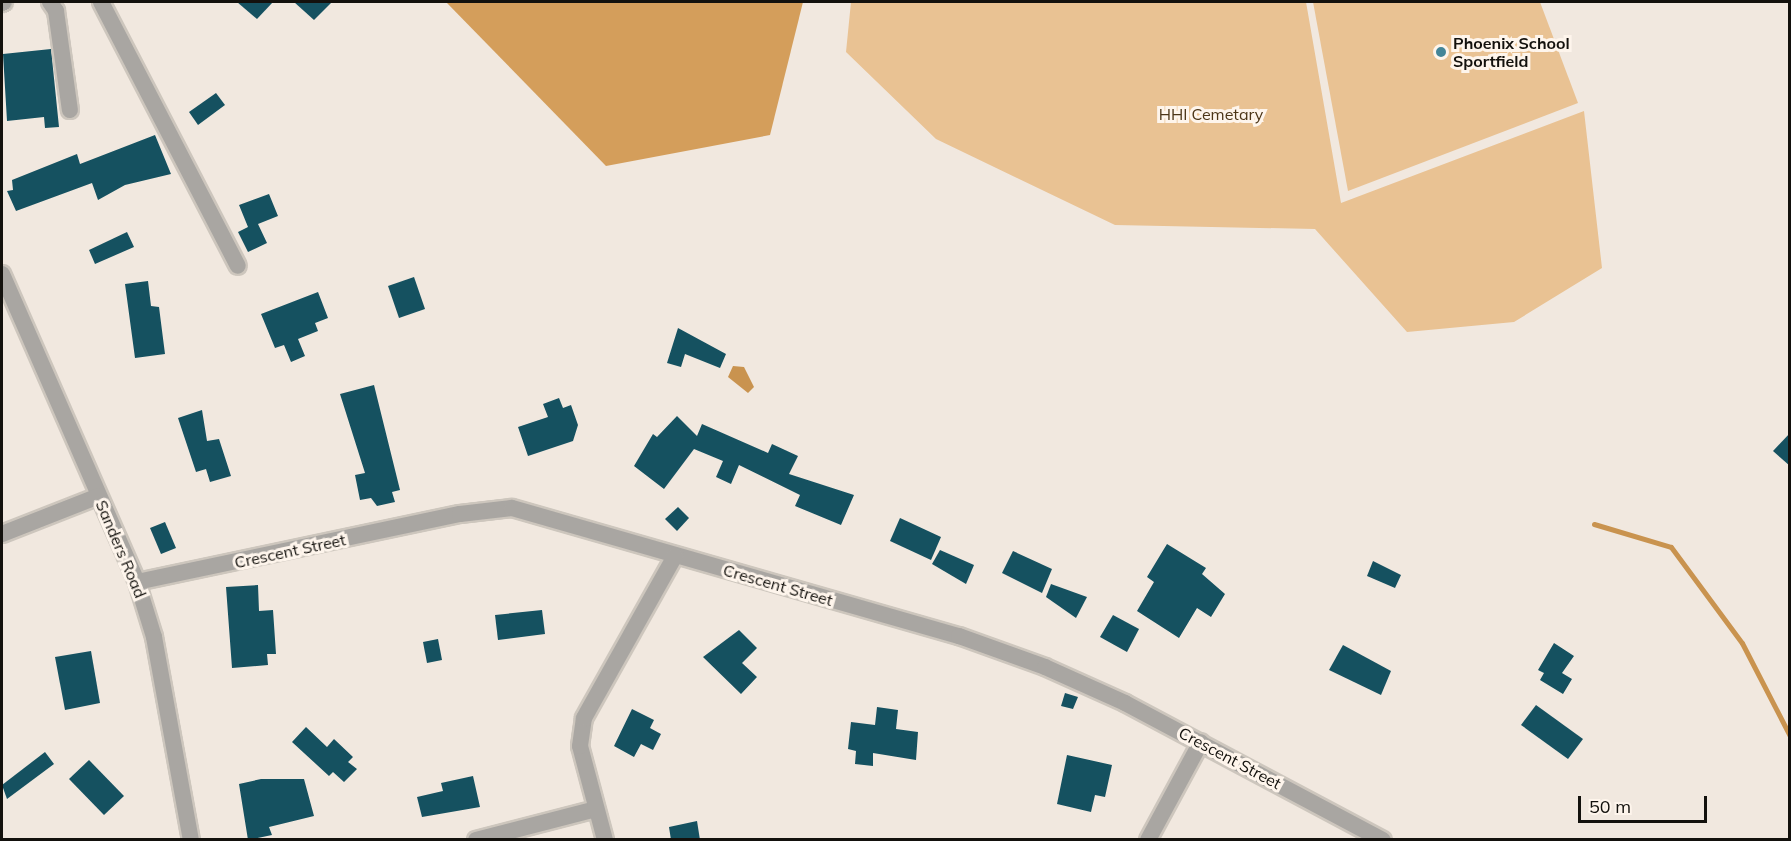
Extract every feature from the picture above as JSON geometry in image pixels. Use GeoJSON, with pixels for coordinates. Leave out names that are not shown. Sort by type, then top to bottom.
{"type":"FeatureCollection","features":[{"type":"Feature","properties":{"kind":"street"},"geometry":{"type":"LineString","coordinates":[[50,2],[56,11],[70,110]]}},
{"type":"Feature","properties":{"kind":"street"},"geometry":{"type":"LineString","coordinates":[[101,2],[238,266]]}},
{"type":"Feature","properties":{"kind":"street","name":"Sanders Road"},"geometry":{"type":"LineString","coordinates":[[2,274],[137,582],[154,637],[191,840]]}},
{"type":"Feature","properties":{"kind":"street"},"geometry":{"type":"LineString","coordinates":[[2,534],[99,496]]}},
{"type":"Feature","properties":{"kind":"street","name":"Crescent Street"},"geometry":{"type":"LineString","coordinates":[[137,582],[488,508],[564,521],[675,556],[959,636],[1045,666],[1201,742],[1383,840]]}},
{"type":"Feature","properties":{"kind":"street"},"geometry":{"type":"LineString","coordinates":[[605,840],[580,746],[584,718],[675,556]]}},
{"type":"Feature","properties":{"kind":"street"},"geometry":{"type":"LineString","coordinates":[[1148,840],[1201,742]]}},
{"type":"Feature","properties":{"kind":"street"},"geometry":{"type":"LineString","coordinates":[[476,840],[596,809]]}},
{"type":"Feature","properties":{"kind":"green space","name":"HHI Cemetary"},"geometry":{"type":"Polygon","coordinates":[[[851,2],[1306,2],[1341,203],[1584,111],[1602,268],[1514,322],[1407,332],[1315,229],[1115,225],[936,139],[846,52],[851,2]]]}},
{"type":"Feature","properties":{"kind":"green space","name":"Phoenix School Sportfield"},"geometry":{"type":"Polygon","coordinates":[[[1313,2],[1540,2],[1578,103],[1348,191],[1313,2]]]}},
{"type":"Feature","properties":{"kind":"shaded area"},"geometry":{"type":"Polygon","coordinates":[[[446,2],[803,2],[770,135],[606,166],[446,2]]]}},
{"type":"Feature","properties":{"kind":"shaded area"},"geometry":{"type":"Polygon","coordinates":[[[733,366],[744,367],[754,387],[748,393],[728,377],[733,366]]]}},
{"type":"Feature","properties":{"kind":"building"},"geometry":{"type":"Polygon","coordinates":[[[237,2],[273,2],[257,19],[237,2]]]}},
{"type":"Feature","properties":{"kind":"building"},"geometry":{"type":"Polygon","coordinates":[[[294,2],[332,2],[314,20],[294,2]]]}},
{"type":"Feature","properties":{"kind":"building"},"geometry":{"type":"Polygon","coordinates":[[[51,49],[59,127],[45,128],[44,117],[7,121],[3,54],[51,49]]]}},
{"type":"Feature","properties":{"kind":"building"},"geometry":{"type":"Polygon","coordinates":[[[216,93],[225,105],[198,125],[189,112],[216,93]]]}},
{"type":"Feature","properties":{"kind":"building"},"geometry":{"type":"Polygon","coordinates":[[[155,135],[171,174],[125,185],[98,200],[92,183],[16,211],[7,191],[13,190],[12,180],[77,154],[80,164],[155,135]]]}},
{"type":"Feature","properties":{"kind":"building"},"geometry":{"type":"Polygon","coordinates":[[[269,194],[278,216],[258,224],[267,243],[248,252],[238,232],[248,227],[239,205],[269,194]]]}},
{"type":"Feature","properties":{"kind":"building"},"geometry":{"type":"Polygon","coordinates":[[[127,232],[134,247],[95,264],[89,250],[127,232]]]}},
{"type":"Feature","properties":{"kind":"building"},"geometry":{"type":"Polygon","coordinates":[[[414,277],[425,309],[399,318],[388,286],[414,277]]]}},
{"type":"Feature","properties":{"kind":"building"},"geometry":{"type":"Polygon","coordinates":[[[148,281],[151,306],[159,307],[165,354],[135,358],[125,284],[148,281]]]}},
{"type":"Feature","properties":{"kind":"building"},"geometry":{"type":"Polygon","coordinates":[[[318,292],[328,318],[315,323],[318,331],[298,339],[305,356],[291,362],[284,345],[275,348],[261,314],[318,292]]]}},
{"type":"Feature","properties":{"kind":"building"},"geometry":{"type":"Polygon","coordinates":[[[678,328],[726,354],[720,368],[685,354],[681,367],[667,363],[678,328]]]}},
{"type":"Feature","properties":{"kind":"building"},"geometry":{"type":"Polygon","coordinates":[[[374,385],[400,490],[392,492],[395,502],[377,506],[371,498],[360,500],[355,475],[365,473],[340,394],[374,385]]]}},
{"type":"Feature","properties":{"kind":"building"},"geometry":{"type":"Polygon","coordinates":[[[559,398],[563,408],[571,405],[578,425],[573,441],[528,456],[518,427],[548,417],[543,404],[559,398]]]}},
{"type":"Feature","properties":{"kind":"building"},"geometry":{"type":"Polygon","coordinates":[[[202,410],[207,441],[219,439],[231,476],[210,482],[206,469],[196,472],[178,418],[202,410]]]}},
{"type":"Feature","properties":{"kind":"building"},"geometry":{"type":"Polygon","coordinates":[[[677,416],[697,436],[702,424],[768,453],[772,444],[798,456],[789,474],[854,495],[841,525],[795,506],[800,495],[739,465],[731,484],[716,477],[723,461],[694,449],[664,489],[634,466],[653,434],[657,437],[677,416]]]}},
{"type":"Feature","properties":{"kind":"building"},"geometry":{"type":"Polygon","coordinates":[[[1790,433],[1790,466],[1773,451],[1790,433]]]}},
{"type":"Feature","properties":{"kind":"building"},"geometry":{"type":"Polygon","coordinates":[[[678,507],[689,518],[677,531],[665,519],[678,507]]]}},
{"type":"Feature","properties":{"kind":"building"},"geometry":{"type":"Polygon","coordinates":[[[900,518],[941,537],[931,560],[890,541],[900,518]]]}},
{"type":"Feature","properties":{"kind":"building"},"geometry":{"type":"Polygon","coordinates":[[[165,522],[176,548],[161,554],[150,528],[165,522]]]}},
{"type":"Feature","properties":{"kind":"building"},"geometry":{"type":"Polygon","coordinates":[[[1167,544],[1206,568],[1202,574],[1225,594],[1211,617],[1197,608],[1179,638],[1137,611],[1154,582],[1147,577],[1167,544]]]}},
{"type":"Feature","properties":{"kind":"building"},"geometry":{"type":"Polygon","coordinates":[[[940,550],[974,565],[966,584],[932,564],[940,550]]]}},
{"type":"Feature","properties":{"kind":"building"},"geometry":{"type":"Polygon","coordinates":[[[1013,551],[1052,569],[1042,593],[1002,573],[1013,551]]]}},
{"type":"Feature","properties":{"kind":"building"},"geometry":{"type":"Polygon","coordinates":[[[1373,561],[1401,575],[1395,588],[1367,576],[1373,561]]]}},
{"type":"Feature","properties":{"kind":"building"},"geometry":{"type":"Polygon","coordinates":[[[1051,584],[1087,597],[1076,618],[1046,597],[1051,584]]]}},
{"type":"Feature","properties":{"kind":"building"},"geometry":{"type":"Polygon","coordinates":[[[258,585],[259,611],[273,610],[276,654],[267,654],[268,665],[232,668],[226,587],[258,585]]]}},
{"type":"Feature","properties":{"kind":"building"},"geometry":{"type":"Polygon","coordinates":[[[542,610],[545,634],[498,640],[495,615],[542,610]]]}},
{"type":"Feature","properties":{"kind":"building"},"geometry":{"type":"Polygon","coordinates":[[[1113,615],[1139,629],[1127,652],[1100,637],[1113,615]]]}},
{"type":"Feature","properties":{"kind":"building"},"geometry":{"type":"Polygon","coordinates":[[[739,630],[757,648],[742,663],[757,677],[741,694],[703,657],[739,630]]]}},
{"type":"Feature","properties":{"kind":"building"},"geometry":{"type":"Polygon","coordinates":[[[438,639],[442,660],[427,663],[423,642],[438,639]]]}},
{"type":"Feature","properties":{"kind":"building"},"geometry":{"type":"Polygon","coordinates":[[[1554,643],[1574,656],[1562,673],[1572,679],[1563,694],[1540,680],[1544,673],[1538,670],[1554,643]]]}},
{"type":"Feature","properties":{"kind":"building"},"geometry":{"type":"Polygon","coordinates":[[[1343,645],[1391,671],[1381,695],[1329,670],[1343,645]]]}},
{"type":"Feature","properties":{"kind":"building"},"geometry":{"type":"Polygon","coordinates":[[[91,651],[100,703],[65,710],[55,657],[91,651]]]}},
{"type":"Feature","properties":{"kind":"building"},"geometry":{"type":"Polygon","coordinates":[[[1065,693],[1078,697],[1073,709],[1061,706],[1065,693]]]}},
{"type":"Feature","properties":{"kind":"building"},"geometry":{"type":"Polygon","coordinates":[[[1536,705],[1583,739],[1568,759],[1521,725],[1536,705]]]}},
{"type":"Feature","properties":{"kind":"building"},"geometry":{"type":"Polygon","coordinates":[[[877,707],[898,710],[896,729],[918,732],[916,760],[873,753],[873,766],[855,764],[856,751],[848,749],[851,722],[875,725],[877,707]]]}},
{"type":"Feature","properties":{"kind":"building"},"geometry":{"type":"Polygon","coordinates":[[[632,709],[654,720],[650,728],[661,734],[653,750],[641,744],[634,757],[614,746],[632,709]]]}},
{"type":"Feature","properties":{"kind":"building"},"geometry":{"type":"Polygon","coordinates":[[[306,727],[327,747],[334,739],[353,757],[348,762],[357,769],[344,782],[333,772],[329,776],[292,742],[306,727]]]}},
{"type":"Feature","properties":{"kind":"building"},"geometry":{"type":"Polygon","coordinates":[[[45,752],[54,764],[7,799],[2,785],[45,752]]]}},
{"type":"Feature","properties":{"kind":"building"},"geometry":{"type":"Polygon","coordinates":[[[1067,755],[1112,765],[1105,797],[1095,795],[1091,812],[1057,804],[1067,755]]]}},
{"type":"Feature","properties":{"kind":"building"},"geometry":{"type":"Polygon","coordinates":[[[89,760],[124,796],[104,815],[69,779],[89,760]]]}},
{"type":"Feature","properties":{"kind":"building"},"geometry":{"type":"Polygon","coordinates":[[[473,776],[480,807],[422,817],[417,797],[443,791],[441,783],[473,776]]]}},
{"type":"Feature","properties":{"kind":"building"},"geometry":{"type":"Polygon","coordinates":[[[261,779],[304,779],[314,816],[269,827],[272,835],[248,840],[239,784],[261,779]]]}},
{"type":"Feature","properties":{"kind":"building"},"geometry":{"type":"Polygon","coordinates":[[[697,821],[700,840],[671,840],[669,827],[697,821]]]}},
{"type":"Feature","properties":{"kind":"waterway"},"geometry":{"type":"LineString","coordinates":[[1594,524],[1671,547],[1742,643],[1790,736]]}},
{"type":"Feature","properties":{"kind":"place","name":"Phoenix School Sportfield"},"geometry":{"type":"Point","coordinates":[1441,52]}}]}
